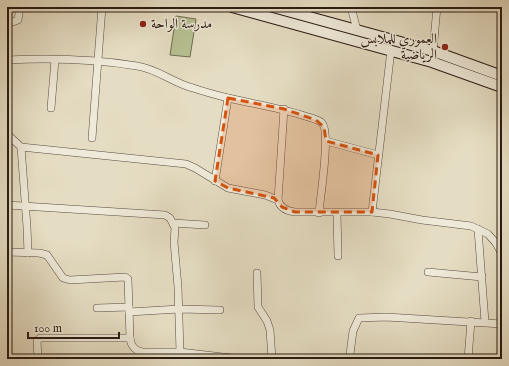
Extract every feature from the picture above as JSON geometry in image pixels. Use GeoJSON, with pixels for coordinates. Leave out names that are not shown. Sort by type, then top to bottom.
{"type":"FeatureCollection","features":[{"type":"Feature","properties":{"kind":"main road"},"geometry":{"type":"LineString","coordinates":[[232,7],[432,62],[502,87]]}},
{"type":"Feature","properties":{"kind":"main road"},"geometry":{"type":"LineString","coordinates":[[273,7],[433,51],[502,76]]}},
{"type":"Feature","properties":{"kind":"street"},"geometry":{"type":"LineString","coordinates":[[7,24],[18,20],[20,7]]}},
{"type":"Feature","properties":{"kind":"street"},"geometry":{"type":"LineString","coordinates":[[92,138],[102,7]]}},
{"type":"Feature","properties":{"kind":"street"},"geometry":{"type":"LineString","coordinates":[[351,7],[358,30]]}},
{"type":"Feature","properties":{"kind":"street"},"geometry":{"type":"LineString","coordinates":[[432,62],[437,7]]}},
{"type":"Feature","properties":{"kind":"street"},"geometry":{"type":"LineString","coordinates":[[372,212],[391,50]]}},
{"type":"Feature","properties":{"kind":"street"},"geometry":{"type":"LineString","coordinates":[[7,60],[34,59],[98,61],[147,68],[180,84],[228,98],[284,109],[316,120],[322,123],[326,132],[319,213]]}},
{"type":"Feature","properties":{"kind":"street"},"geometry":{"type":"LineString","coordinates":[[52,108],[54,60]]}},
{"type":"Feature","properties":{"kind":"street"},"geometry":{"type":"LineString","coordinates":[[215,181],[228,98]]}},
{"type":"Feature","properties":{"kind":"street"},"geometry":{"type":"LineString","coordinates":[[284,109],[278,200],[279,204],[288,211],[319,213],[372,212],[471,226],[488,234],[496,243],[502,254]]}},
{"type":"Feature","properties":{"kind":"street"},"geometry":{"type":"LineString","coordinates":[[7,134],[21,147],[186,164],[228,188],[265,195],[278,200]]}},
{"type":"Feature","properties":{"kind":"street"},"geometry":{"type":"LineString","coordinates":[[326,141],[378,155]]}},
{"type":"Feature","properties":{"kind":"street"},"geometry":{"type":"LineString","coordinates":[[21,147],[28,253]]}},
{"type":"Feature","properties":{"kind":"street"},"geometry":{"type":"LineString","coordinates":[[7,205],[165,215],[170,218],[175,228],[174,256],[178,286],[180,352]]}},
{"type":"Feature","properties":{"kind":"street"},"geometry":{"type":"LineString","coordinates":[[337,213],[338,256]]}},
{"type":"Feature","properties":{"kind":"street"},"geometry":{"type":"LineString","coordinates":[[173,223],[205,225]]}},
{"type":"Feature","properties":{"kind":"street"},"geometry":{"type":"LineString","coordinates":[[478,229],[486,322]]}},
{"type":"Feature","properties":{"kind":"street"},"geometry":{"type":"LineString","coordinates":[[7,252],[43,253],[47,255],[63,278],[70,280],[128,278],[130,338],[132,346],[136,350],[168,355],[180,352],[239,359]]}},
{"type":"Feature","properties":{"kind":"street"},"geometry":{"type":"LineString","coordinates":[[428,272],[482,277]]}},
{"type":"Feature","properties":{"kind":"street"},"geometry":{"type":"LineString","coordinates":[[257,273],[258,307],[267,321],[270,330],[272,359]]}},
{"type":"Feature","properties":{"kind":"street"},"geometry":{"type":"LineString","coordinates":[[98,308],[129,310],[220,310]]}},
{"type":"Feature","properties":{"kind":"street"},"geometry":{"type":"LineString","coordinates":[[348,359],[353,331],[358,318],[386,317],[502,324]]}},
{"type":"Feature","properties":{"kind":"street"},"geometry":{"type":"LineString","coordinates":[[468,359],[471,321]]}},
{"type":"Feature","properties":{"kind":"street"},"geometry":{"type":"LineString","coordinates":[[38,359],[37,341],[40,338],[130,338]]}},
{"type":"Feature","properties":{"kind":"highlighted area"},"geometry":{"type":"Polygon","coordinates":[[[228,98],[284,109],[316,120],[324,127],[326,141],[378,155],[372,212],[295,212],[282,207],[274,198],[228,188],[215,181],[228,98]]]}},
{"type":"Feature","properties":{"kind":"green space"},"geometry":{"type":"Polygon","coordinates":[[[176,16],[196,19],[190,57],[170,55],[176,16]]]}},
{"type":"Feature","properties":{"kind":"place","name":"مدرسة الواحة"},"geometry":{"type":"Point","coordinates":[143,24]}},
{"type":"Feature","properties":{"kind":"place","name":"العموري للملابس الرياضية"},"geometry":{"type":"Point","coordinates":[445,47]}}]}
